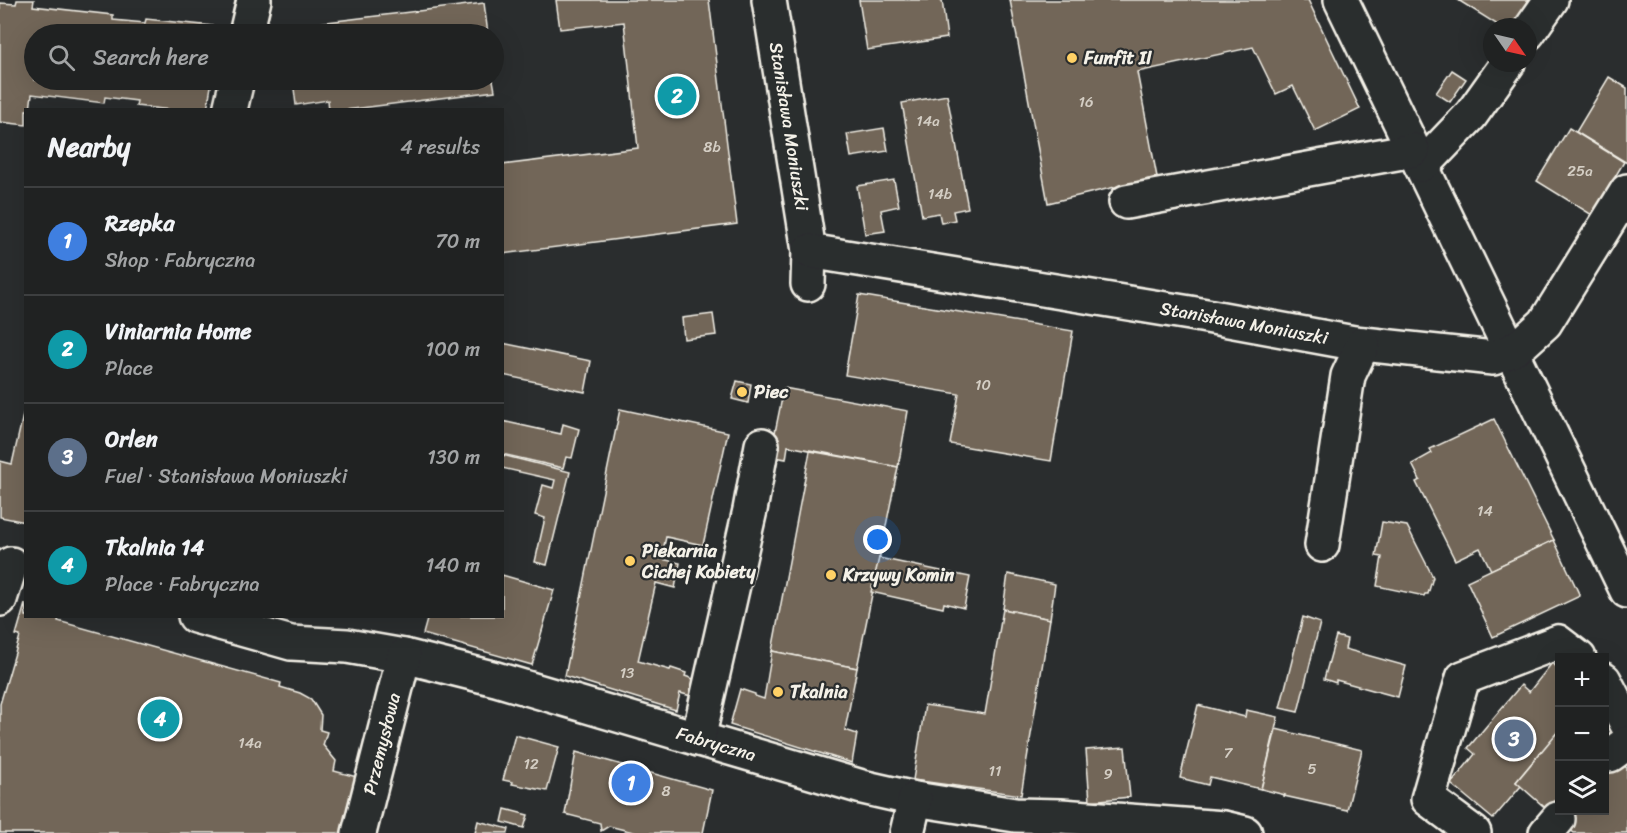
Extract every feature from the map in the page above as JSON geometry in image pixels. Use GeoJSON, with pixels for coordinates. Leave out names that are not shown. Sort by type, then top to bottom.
{"type":"FeatureCollection","features":[{"type":"Feature","properties":{"kind":"street"},"geometry":{"type":"LineString","coordinates":[[248,24],[254,0]]}},
{"type":"Feature","properties":{"kind":"street","name":"Stanisława Moniuszki"},"geometry":{"type":"LineString","coordinates":[[769,0],[809,251],[808,284]]}},
{"type":"Feature","properties":{"kind":"street"},"geometry":{"type":"LineString","coordinates":[[1341,0],[1627,591]]}},
{"type":"Feature","properties":{"kind":"street"},"geometry":{"type":"LineString","coordinates":[[1537,20],[1551,0]]}},
{"type":"Feature","properties":{"kind":"street"},"geometry":{"type":"LineString","coordinates":[[1126,202],[1417,158],[1471,115],[1502,72]]}},
{"type":"Feature","properties":{"kind":"street"},"geometry":{"type":"LineString","coordinates":[[230,108],[235,90]]}},
{"type":"Feature","properties":{"kind":"street"},"geometry":{"type":"LineString","coordinates":[[1511,351],[1545,323],[1627,191]]}},
{"type":"Feature","properties":{"kind":"street","name":"Stanisława Moniuszki"},"geometry":{"type":"LineString","coordinates":[[809,251],[1363,344],[1493,358],[1511,351]]}},
{"type":"Feature","properties":{"kind":"street"},"geometry":{"type":"LineString","coordinates":[[1322,545],[1348,376],[1363,344]]}},
{"type":"Feature","properties":{"kind":"street"},"geometry":{"type":"LineString","coordinates":[[698,740],[750,510],[762,445]]}},
{"type":"Feature","properties":{"kind":"street"},"geometry":{"type":"LineString","coordinates":[[0,599],[12,564]]}},
{"type":"Feature","properties":{"kind":"street","name":"Fabryczna"},"geometry":{"type":"LineString","coordinates":[[202,618],[291,643],[347,646],[404,656],[496,679],[862,787],[915,799],[1103,826],[1224,828],[1245,833]]}},
{"type":"Feature","properties":{"kind":"street"},"geometry":{"type":"LineString","coordinates":[[1474,833],[1428,799],[1462,678],[1558,642],[1573,653]]}},
{"type":"Feature","properties":{"kind":"street","name":"Przemysłowa"},"geometry":{"type":"LineString","coordinates":[[359,833],[404,656]]}},
{"type":"Feature","properties":{"kind":"street"},"geometry":{"type":"LineString","coordinates":[[1609,688],[1627,724]]}},
{"type":"Feature","properties":{"kind":"street"},"geometry":{"type":"LineString","coordinates":[[907,833],[915,799]]}},
{"type":"Feature","properties":{"kind":"building"},"geometry":{"type":"Polygon","coordinates":[[[17,0],[34,0],[33,6],[113,15],[113,20],[145,23],[146,19],[194,24],[24,24],[24,90],[210,90],[207,108],[154,108],[136,106],[137,101],[105,97],[104,103],[32,94],[30,108],[24,108],[24,125],[0,122],[0,3],[16,4],[17,0]]]}},
{"type":"Feature","properties":{"kind":"building"},"geometry":{"type":"Polygon","coordinates":[[[556,0],[709,0],[737,224],[504,254],[504,165],[638,148],[624,22],[560,29],[556,0]]]}},
{"type":"Feature","properties":{"kind":"building"},"geometry":{"type":"Polygon","coordinates":[[[859,0],[942,0],[947,38],[867,50],[859,0]]]}},
{"type":"Feature","properties":{"kind":"building"},"geometry":{"type":"Polygon","coordinates":[[[1010,0],[1308,0],[1360,109],[1315,131],[1293,86],[1276,94],[1253,47],[1137,72],[1157,177],[1048,203],[1010,0]]]}},
{"type":"Feature","properties":{"kind":"building"},"geometry":{"type":"Polygon","coordinates":[[[1458,0],[1534,0],[1523,18],[1487,18],[1458,0]]]}},
{"type":"Feature","properties":{"kind":"building"},"geometry":{"type":"Polygon","coordinates":[[[484,3],[487,24],[311,24],[484,3]]]}},
{"type":"Feature","properties":{"kind":"building"},"geometry":{"type":"Polygon","coordinates":[[[1452,70],[1466,79],[1450,102],[1436,93],[1452,70]]]}},
{"type":"Feature","properties":{"kind":"building"},"geometry":{"type":"Polygon","coordinates":[[[1609,77],[1627,88],[1627,163],[1576,132],[1609,77]]]}},
{"type":"Feature","properties":{"kind":"building"},"geometry":{"type":"Polygon","coordinates":[[[294,90],[495,91],[361,108],[329,108],[328,100],[296,105],[294,90]]]}},
{"type":"Feature","properties":{"kind":"building"},"geometry":{"type":"Polygon","coordinates":[[[947,95],[968,208],[953,211],[955,220],[941,223],[939,213],[922,216],[902,103],[947,95]]]}},
{"type":"Feature","properties":{"kind":"building"},"geometry":{"type":"Polygon","coordinates":[[[884,128],[888,151],[851,157],[847,134],[884,128]]]}},
{"type":"Feature","properties":{"kind":"building"},"geometry":{"type":"Polygon","coordinates":[[[1569,128],[1624,162],[1592,215],[1537,181],[1569,128]]]}},
{"type":"Feature","properties":{"kind":"building"},"geometry":{"type":"Polygon","coordinates":[[[894,180],[899,206],[881,210],[885,231],[865,234],[857,186],[894,180]]]}},
{"type":"Feature","properties":{"kind":"building"},"geometry":{"type":"Polygon","coordinates":[[[859,295],[1073,331],[1051,461],[950,444],[959,394],[845,375],[859,295]]]}},
{"type":"Feature","properties":{"kind":"building"},"geometry":{"type":"Polygon","coordinates":[[[713,314],[716,335],[684,339],[682,318],[713,314]]]}},
{"type":"Feature","properties":{"kind":"building"},"geometry":{"type":"Polygon","coordinates":[[[504,343],[591,361],[585,392],[504,375],[504,343]]]}},
{"type":"Feature","properties":{"kind":"building","name":"Piec"},"geometry":{"type":"Polygon","coordinates":[[[737,381],[751,384],[748,403],[732,399],[737,381]]]}},
{"type":"Feature","properties":{"kind":"building"},"geometry":{"type":"Polygon","coordinates":[[[784,388],[908,411],[898,467],[788,446],[786,459],[775,457],[773,442],[784,388]]]}},
{"type":"Feature","properties":{"kind":"building","name":"Piekarnia Cichej Kobiety"},"geometry":{"type":"Polygon","coordinates":[[[620,409],[728,432],[703,545],[666,537],[661,559],[680,563],[675,588],[656,583],[638,661],[670,670],[671,668],[686,673],[685,676],[696,680],[691,696],[680,693],[676,710],[565,676],[620,409]]]}},
{"type":"Feature","properties":{"kind":"building"},"geometry":{"type":"Polygon","coordinates":[[[24,411],[24,522],[0,517],[0,461],[12,464],[24,411]]]}},
{"type":"Feature","properties":{"kind":"building"},"geometry":{"type":"Polygon","coordinates":[[[1494,419],[1554,540],[1491,570],[1480,548],[1455,560],[1416,482],[1420,480],[1412,464],[1432,453],[1430,449],[1494,419]]]}},
{"type":"Feature","properties":{"kind":"building"},"geometry":{"type":"Polygon","coordinates":[[[504,421],[561,434],[563,424],[579,429],[572,458],[566,457],[563,468],[504,454],[504,421]]]}},
{"type":"Feature","properties":{"kind":"building","name":"Krzywy Komin"},"geometry":{"type":"Polygon","coordinates":[[[810,451],[898,467],[857,668],[772,651],[810,451]]]}},
{"type":"Feature","properties":{"kind":"building"},"geometry":{"type":"Polygon","coordinates":[[[504,456],[570,472],[547,565],[535,562],[545,518],[535,515],[543,485],[553,488],[555,480],[504,468],[504,456]]]}},
{"type":"Feature","properties":{"kind":"building"},"geometry":{"type":"Polygon","coordinates":[[[1382,522],[1407,526],[1433,577],[1428,594],[1424,596],[1377,586],[1382,557],[1376,556],[1382,522]]]}},
{"type":"Feature","properties":{"kind":"building"},"geometry":{"type":"Polygon","coordinates":[[[1554,540],[1580,596],[1493,637],[1467,581],[1554,540]]]}},
{"type":"Feature","properties":{"kind":"building"},"geometry":{"type":"Polygon","coordinates":[[[879,558],[970,577],[964,608],[944,603],[943,608],[871,592],[879,558]]]}},
{"type":"Feature","properties":{"kind":"building"},"geometry":{"type":"Polygon","coordinates":[[[1008,574],[1055,584],[1050,619],[1003,609],[1008,574]]]}},
{"type":"Feature","properties":{"kind":"building"},"geometry":{"type":"Polygon","coordinates":[[[504,576],[554,590],[532,665],[423,634],[427,618],[504,618],[504,576]]]}},
{"type":"Feature","properties":{"kind":"building"},"geometry":{"type":"Polygon","coordinates":[[[24,607],[24,618],[59,618],[58,621],[281,683],[280,687],[311,699],[321,715],[320,730],[327,732],[323,745],[336,761],[334,771],[357,777],[341,833],[0,833],[0,704],[20,636],[16,635],[24,607]]]}},
{"type":"Feature","properties":{"kind":"building"},"geometry":{"type":"Polygon","coordinates":[[[1003,609],[1050,619],[1021,795],[913,780],[925,705],[985,714],[1003,609]]]}},
{"type":"Feature","properties":{"kind":"building"},"geometry":{"type":"Polygon","coordinates":[[[1303,617],[1320,623],[1298,712],[1280,708],[1303,617]]]}},
{"type":"Feature","properties":{"kind":"building"},"geometry":{"type":"Polygon","coordinates":[[[1336,636],[1347,639],[1345,649],[1406,666],[1398,697],[1336,680],[1336,683],[1324,679],[1336,636]]]}},
{"type":"Feature","properties":{"kind":"building"},"geometry":{"type":"Polygon","coordinates":[[[772,651],[857,668],[845,730],[857,734],[852,763],[730,725],[740,689],[764,699],[772,651]]]}},
{"type":"Feature","properties":{"kind":"building"},"geometry":{"type":"Polygon","coordinates":[[[1552,663],[1555,666],[1555,735],[1516,782],[1521,786],[1493,819],[1451,784],[1475,754],[1468,748],[1521,685],[1529,692],[1552,663]]]}},
{"type":"Feature","properties":{"kind":"building"},"geometry":{"type":"Polygon","coordinates":[[[1198,705],[1245,717],[1246,710],[1278,717],[1261,789],[1210,777],[1208,785],[1180,778],[1198,705]]]}},
{"type":"Feature","properties":{"kind":"building"},"geometry":{"type":"Polygon","coordinates":[[[1276,729],[1362,750],[1347,810],[1261,789],[1276,729]]]}},
{"type":"Feature","properties":{"kind":"building"},"geometry":{"type":"Polygon","coordinates":[[[515,735],[559,747],[547,791],[503,780],[515,735]]]}},
{"type":"Feature","properties":{"kind":"building"},"geometry":{"type":"Polygon","coordinates":[[[1555,735],[1555,815],[1609,815],[1609,754],[1627,768],[1627,833],[1574,833],[1516,782],[1555,735]]]}},
{"type":"Feature","properties":{"kind":"building"},"geometry":{"type":"Polygon","coordinates":[[[1125,747],[1130,797],[1090,801],[1086,750],[1125,747]]]}},
{"type":"Feature","properties":{"kind":"building"},"geometry":{"type":"Polygon","coordinates":[[[576,752],[712,790],[703,833],[637,833],[609,826],[601,831],[600,823],[565,814],[576,752]]]}},
{"type":"Feature","properties":{"kind":"building"},"geometry":{"type":"Polygon","coordinates":[[[505,809],[528,815],[524,828],[502,822],[505,809]]]}},
{"type":"Feature","properties":{"kind":"building"},"geometry":{"type":"Polygon","coordinates":[[[478,821],[509,829],[508,833],[475,833],[478,821]]]}},
{"type":"Feature","properties":{"kind":"place","name":"Funfit II"},"geometry":{"type":"Point","coordinates":[1072,58]}},
{"type":"Feature","properties":{"kind":"place","name":"Viniarnia Home"},"geometry":{"type":"Point","coordinates":[677,96]}},
{"type":"Feature","properties":{"kind":"place","name":"Piec"},"geometry":{"type":"Point","coordinates":[742,392]}},
{"type":"Feature","properties":{"kind":"place","name":"Piekarnia Cichej Kobiety"},"geometry":{"type":"Point","coordinates":[630,561]}},
{"type":"Feature","properties":{"kind":"place","name":"Krzywy Komin"},"geometry":{"type":"Point","coordinates":[831,575]}},
{"type":"Feature","properties":{"kind":"place","name":"Tkalnia"},"geometry":{"type":"Point","coordinates":[778,692]}},
{"type":"Feature","properties":{"kind":"place","name":"Tkalnia 14"},"geometry":{"type":"Point","coordinates":[160,719]}},
{"type":"Feature","properties":{"kind":"place","name":"Orlen"},"geometry":{"type":"Point","coordinates":[1514,739]}},
{"type":"Feature","properties":{"kind":"place","name":"Rzepka"},"geometry":{"type":"Point","coordinates":[631,783]}}]}
